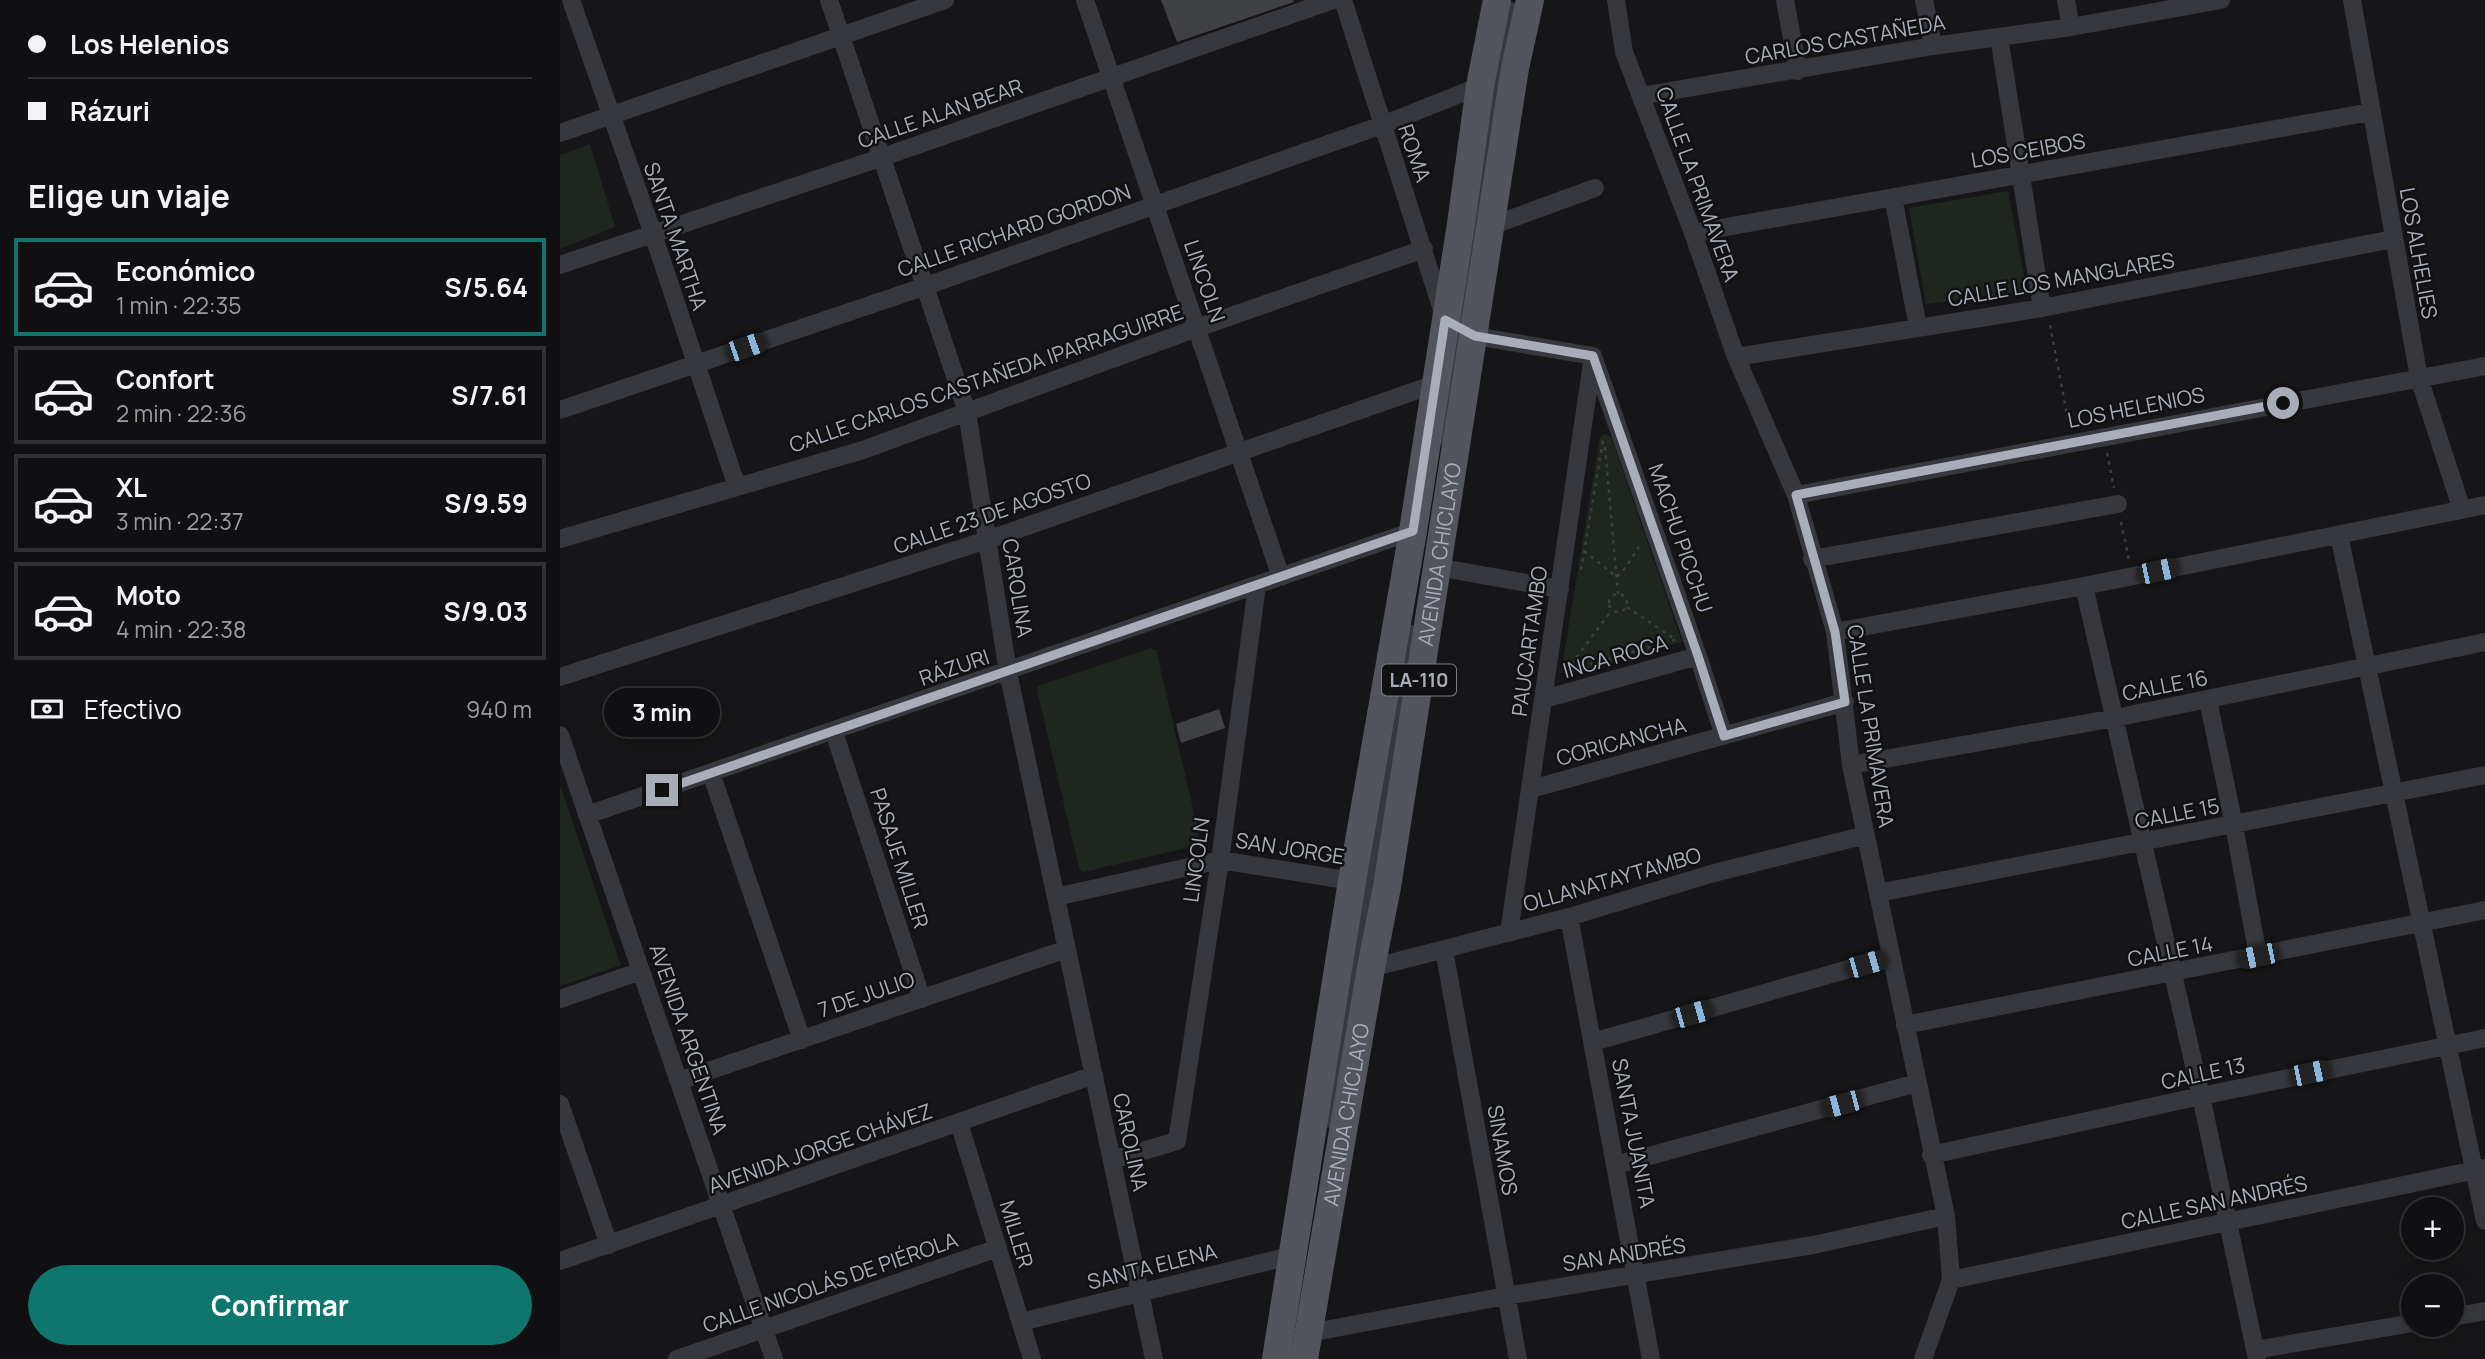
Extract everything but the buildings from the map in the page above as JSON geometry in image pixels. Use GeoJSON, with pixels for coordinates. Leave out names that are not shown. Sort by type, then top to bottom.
{"type":"FeatureCollection","features":[{"type":"Feature","properties":{"kind":"main road","name":"AVENIDA CHICLAYO"},"geometry":{"type":"LineString","coordinates":[[1306,1346],[1387,887],[1463,391],[1460,328],[1461,224],[1480,86],[1497,0]]}},
{"type":"Feature","properties":{"kind":"main road","name":"AVENIDA CHICLAYO"},"geometry":{"type":"LineString","coordinates":[[1276,1359],[1435,384],[1460,328],[1491,226],[1515,68],[1530,0]]}},
{"type":"Feature","properties":{"kind":"street","name":"SANTA MARTHA"},"geometry":{"type":"LineString","coordinates":[[571,0],[653,234],[737,487]]}},
{"type":"Feature","properties":{"kind":"street","name":"CAROLINA"},"geometry":{"type":"LineString","coordinates":[[829,0],[967,412],[1008,672],[1154,1359]]}},
{"type":"Feature","properties":{"kind":"street"},"geometry":{"type":"LineString","coordinates":[[560,133],[945,0]]}},
{"type":"Feature","properties":{"kind":"street","name":"LINCOLN"},"geometry":{"type":"LineString","coordinates":[[1085,0],[1281,578]]}},
{"type":"Feature","properties":{"kind":"street","name":"CALLE ALAN BEAR"},"geometry":{"type":"LineString","coordinates":[[560,265],[883,157],[1333,0]]}},
{"type":"Feature","properties":{"kind":"street","name":"ROMA"},"geometry":{"type":"LineString","coordinates":[[1343,0],[1424,249],[1460,328]]}},
{"type":"Feature","properties":{"kind":"street","name":"AVENIDA CHICLAYO"},"geometry":{"type":"LineString","coordinates":[[1288,1359],[1460,328],[1510,0]]}},
{"type":"Feature","properties":{"kind":"street","name":"CALLE LA PRIMAVERA"},"geometry":{"type":"LineString","coordinates":[[1616,0],[1625,52],[1736,357],[1796,495],[1812,559],[1835,632],[1851,765],[1931,1155],[1946,1216],[1951,1280]]}},
{"type":"Feature","properties":{"kind":"street"},"geometry":{"type":"LineString","coordinates":[[1786,0],[1798,71]]}},
{"type":"Feature","properties":{"kind":"street"},"geometry":{"type":"LineString","coordinates":[[1924,0],[1933,46]]}},
{"type":"Feature","properties":{"kind":"street"},"geometry":{"type":"LineString","coordinates":[[2066,0],[2071,27]]}},
{"type":"Feature","properties":{"kind":"street","name":"LOS ALHELIES"},"geometry":{"type":"LineString","coordinates":[[2352,0],[2419,378],[2462,510]]}},
{"type":"Feature","properties":{"kind":"street","name":"CARLOS CASTAÑEDA"},"geometry":{"type":"LineString","coordinates":[[1641,96],[1933,46],[2071,27],[2209,1]]}},
{"type":"Feature","properties":{"kind":"street"},"geometry":{"type":"LineString","coordinates":[[1999,37],[2044,307]]}},
{"type":"Feature","properties":{"kind":"street","name":"CALLE RICHARD GORDON"},"geometry":{"type":"LineString","coordinates":[[560,410],[926,286],[1382,125],[1480,86]]}},
{"type":"Feature","properties":{"kind":"street","name":"LOS CEIBOS"},"geometry":{"type":"LineString","coordinates":[[1693,233],[2371,113]]}},
{"type":"Feature","properties":{"kind":"street"},"geometry":{"type":"LineString","coordinates":[[1491,226],[1595,188]]}},
{"type":"Feature","properties":{"kind":"street"},"geometry":{"type":"LineString","coordinates":[[1893,197],[1918,327]]}},
{"type":"Feature","properties":{"kind":"street","name":"CALLE LOS MANGLARES"},"geometry":{"type":"LineString","coordinates":[[1736,357],[2044,307],[2393,239]]}},
{"type":"Feature","properties":{"kind":"street","name":"CALLE CARLOS CASTAÑEDA IPARRAGUIRRE"},"geometry":{"type":"LineString","coordinates":[[560,539],[863,450],[1197,328],[1424,249]]}},
{"type":"Feature","properties":{"kind":"street"},"geometry":{"type":"LineString","coordinates":[[1460,328],[1593,356]]}},
{"type":"Feature","properties":{"kind":"street","name":"PAUCARTAMBO"},"geometry":{"type":"LineString","coordinates":[[1509,933],[1593,356]]}},
{"type":"Feature","properties":{"kind":"street","name":"MACHU PICCHU"},"geometry":{"type":"LineString","coordinates":[[1593,356],[1724,736]]}},
{"type":"Feature","properties":{"kind":"street","name":"LOS HELENIOS"},"geometry":{"type":"LineString","coordinates":[[1796,495],[2485,366]]}},
{"type":"Feature","properties":{"kind":"street","name":"CALLE 23 DE AGOSTO"},"geometry":{"type":"LineString","coordinates":[[560,677],[987,540],[1435,384]]}},
{"type":"Feature","properties":{"kind":"street"},"geometry":{"type":"LineString","coordinates":[[1812,559],[2118,504]]}},
{"type":"Feature","properties":{"kind":"street"},"geometry":{"type":"LineString","coordinates":[[1835,632],[2084,586],[2485,505]]}},
{"type":"Feature","properties":{"kind":"street","name":"RÁZURI"},"geometry":{"type":"LineString","coordinates":[[587,816],[1413,531]]}},
{"type":"Feature","properties":{"kind":"street"},"geometry":{"type":"LineString","coordinates":[[2339,535],[2446,1045],[2479,1169],[2485,1222]]}},
{"type":"Feature","properties":{"kind":"street"},"geometry":{"type":"LineString","coordinates":[[1437,567],[1560,589]]}},
{"type":"Feature","properties":{"kind":"street","name":"LINCOLN"},"geometry":{"type":"LineString","coordinates":[[1112,1160],[1177,1141],[1220,860],[1257,586]]}},
{"type":"Feature","properties":{"kind":"street"},"geometry":{"type":"LineString","coordinates":[[2084,586],[2201,1096],[2256,1354],[2401,1325]]}},
{"type":"Feature","properties":{"kind":"street","name":"CALLE 16"},"geometry":{"type":"LineString","coordinates":[[1851,765],[2208,700],[2485,642]]}},
{"type":"Feature","properties":{"kind":"street","name":"INCA ROCA"},"geometry":{"type":"LineString","coordinates":[[1544,699],[1698,656]]}},
{"type":"Feature","properties":{"kind":"street"},"geometry":{"type":"LineString","coordinates":[[2208,700],[2258,956]]}},
{"type":"Feature","properties":{"kind":"street","name":"CORICANCHA"},"geometry":{"type":"LineString","coordinates":[[1531,789],[1845,702]]}},
{"type":"Feature","properties":{"kind":"street","name":"PASAJE MILLER"},"geometry":{"type":"LineString","coordinates":[[834,732],[922,999]]}},
{"type":"Feature","properties":{"kind":"street","name":"AVENIDA ARGENTINA"},"geometry":{"type":"LineString","coordinates":[[560,735],[564,758],[587,816],[774,1359]]}},
{"type":"Feature","properties":{"kind":"street"},"geometry":{"type":"LineString","coordinates":[[711,773],[802,1040]]}},
{"type":"Feature","properties":{"kind":"street","name":"CALLE 15"},"geometry":{"type":"LineString","coordinates":[[1878,893],[2485,775]]}},
{"type":"Feature","properties":{"kind":"street","name":"OLLANATAYTAMBO"},"geometry":{"type":"LineString","coordinates":[[1371,968],[1509,933],[1714,873],[1866,835]]}},
{"type":"Feature","properties":{"kind":"street","name":"SAN JORGE"},"geometry":{"type":"LineString","coordinates":[[1056,897],[1220,860],[1352,881]]}},
{"type":"Feature","properties":{"kind":"street","name":"CALLE 14"},"geometry":{"type":"LineString","coordinates":[[1905,1025],[2485,910]]}},
{"type":"Feature","properties":{"kind":"street","name":"SANTA JUANITA"},"geometry":{"type":"LineString","coordinates":[[1569,916],[1651,1359]]}},
{"type":"Feature","properties":{"kind":"street","name":"7 DE JULIO"},"geometry":{"type":"LineString","coordinates":[[679,1081],[1067,949]]}},
{"type":"Feature","properties":{"kind":"street","name":"SINAMOS"},"geometry":{"type":"LineString","coordinates":[[1444,950],[1518,1359]]}},
{"type":"Feature","properties":{"kind":"street"},"geometry":{"type":"LineString","coordinates":[[1593,1042],[1891,957]]}},
{"type":"Feature","properties":{"kind":"street"},"geometry":{"type":"LineString","coordinates":[[560,999],[641,971]]}},
{"type":"Feature","properties":{"kind":"street","name":"CALLE 13"},"geometry":{"type":"LineString","coordinates":[[1931,1155],[2485,1038]]}},
{"type":"Feature","properties":{"kind":"street","name":"AVENIDA JORGE CHÁVEZ"},"geometry":{"type":"LineString","coordinates":[[560,1262],[1094,1075]]}},
{"type":"Feature","properties":{"kind":"street"},"geometry":{"type":"LineString","coordinates":[[1616,1165],[1917,1083]]}},
{"type":"Feature","properties":{"kind":"street"},"geometry":{"type":"LineString","coordinates":[[560,1104],[609,1245]]}},
{"type":"Feature","properties":{"kind":"street","name":"MILLER"},"geometry":{"type":"LineString","coordinates":[[959,1123],[1032,1359]]}},
{"type":"Feature","properties":{"kind":"street","name":"CALLE SAN ANDRÉS"},"geometry":{"type":"LineString","coordinates":[[1951,1280],[2479,1169]]}},
{"type":"Feature","properties":{"kind":"street","name":"SAN ANDRÉS"},"geometry":{"type":"LineString","coordinates":[[1306,1346],[1506,1296],[1813,1245],[1946,1216]]}},
{"type":"Feature","properties":{"kind":"street","name":"CALLE NICOLÁS DE PIÉROLA"},"geometry":{"type":"LineString","coordinates":[[677,1359],[998,1248]]}},
{"type":"Feature","properties":{"kind":"street","name":"SANTA ELENA"},"geometry":{"type":"LineString","coordinates":[[1021,1322],[1294,1255]]}},
{"type":"Feature","properties":{"kind":"street"},"geometry":{"type":"LineString","coordinates":[[1922,1359],[1951,1280]]}},
{"type":"Feature","properties":{"kind":"street"},"geometry":{"type":"LineString","coordinates":[[2464,1315],[2485,1311]]}},
{"type":"Feature","properties":{"kind":"path"},"geometry":{"type":"LineString","coordinates":[[2044,307],[2072,442]]}},
{"type":"Feature","properties":{"kind":"path"},"geometry":{"type":"LineString","coordinates":[[1580,577],[1602,442],[1605,440],[1618,594]]}},
{"type":"Feature","properties":{"kind":"path"},"geometry":{"type":"LineString","coordinates":[[1617,576],[1642,542]]}},
{"type":"Feature","properties":{"kind":"path"},"geometry":{"type":"LineString","coordinates":[[1584,551],[1617,576]]}},
{"type":"Feature","properties":{"kind":"path"},"geometry":{"type":"LineString","coordinates":[[1618,594],[1626,598],[1626,607]]}},
{"type":"Feature","properties":{"kind":"path"},"geometry":{"type":"LineString","coordinates":[[1618,594],[1610,600],[1612,610],[1565,669],[1675,640],[1626,607]]}},
{"type":"Feature","properties":{"kind":"path"},"geometry":{"type":"LineString","coordinates":[[1612,610],[1620,612],[1626,607]]}},
{"type":"Feature","properties":{"kind":"shaded area"},"geometry":{"type":"Polygon","coordinates":[[[590,144],[615,227],[560,249],[560,155],[590,144]]]}},
{"type":"Feature","properties":{"kind":"shaded area"},"geometry":{"type":"Polygon","coordinates":[[[2008,191],[2027,291],[1926,304],[1909,208],[2008,191]]]}},
{"type":"Feature","properties":{"kind":"shaded area"},"geometry":{"type":"Polygon","coordinates":[[[1604,434],[1611,437],[1682,642],[1566,676],[1561,672],[1600,437],[1604,434]]]}},
{"type":"Feature","properties":{"kind":"shaded area"},"geometry":{"type":"Polygon","coordinates":[[[1151,648],[1156,650],[1199,834],[1195,846],[1083,872],[1079,868],[1038,686],[1151,648]]]}},
{"type":"Feature","properties":{"kind":"shaded area"},"geometry":{"type":"Polygon","coordinates":[[[560,785],[621,965],[560,986],[560,785]]]}},
{"type":"Feature","properties":{"kind":"route"},"geometry":{"type":"LineString","coordinates":[[662,790],[1413,531],[1445,320],[1475,336],[1593,356],[1724,736],[1845,702],[1835,632],[1812,559],[1796,495],[2283,403]]}}]}
